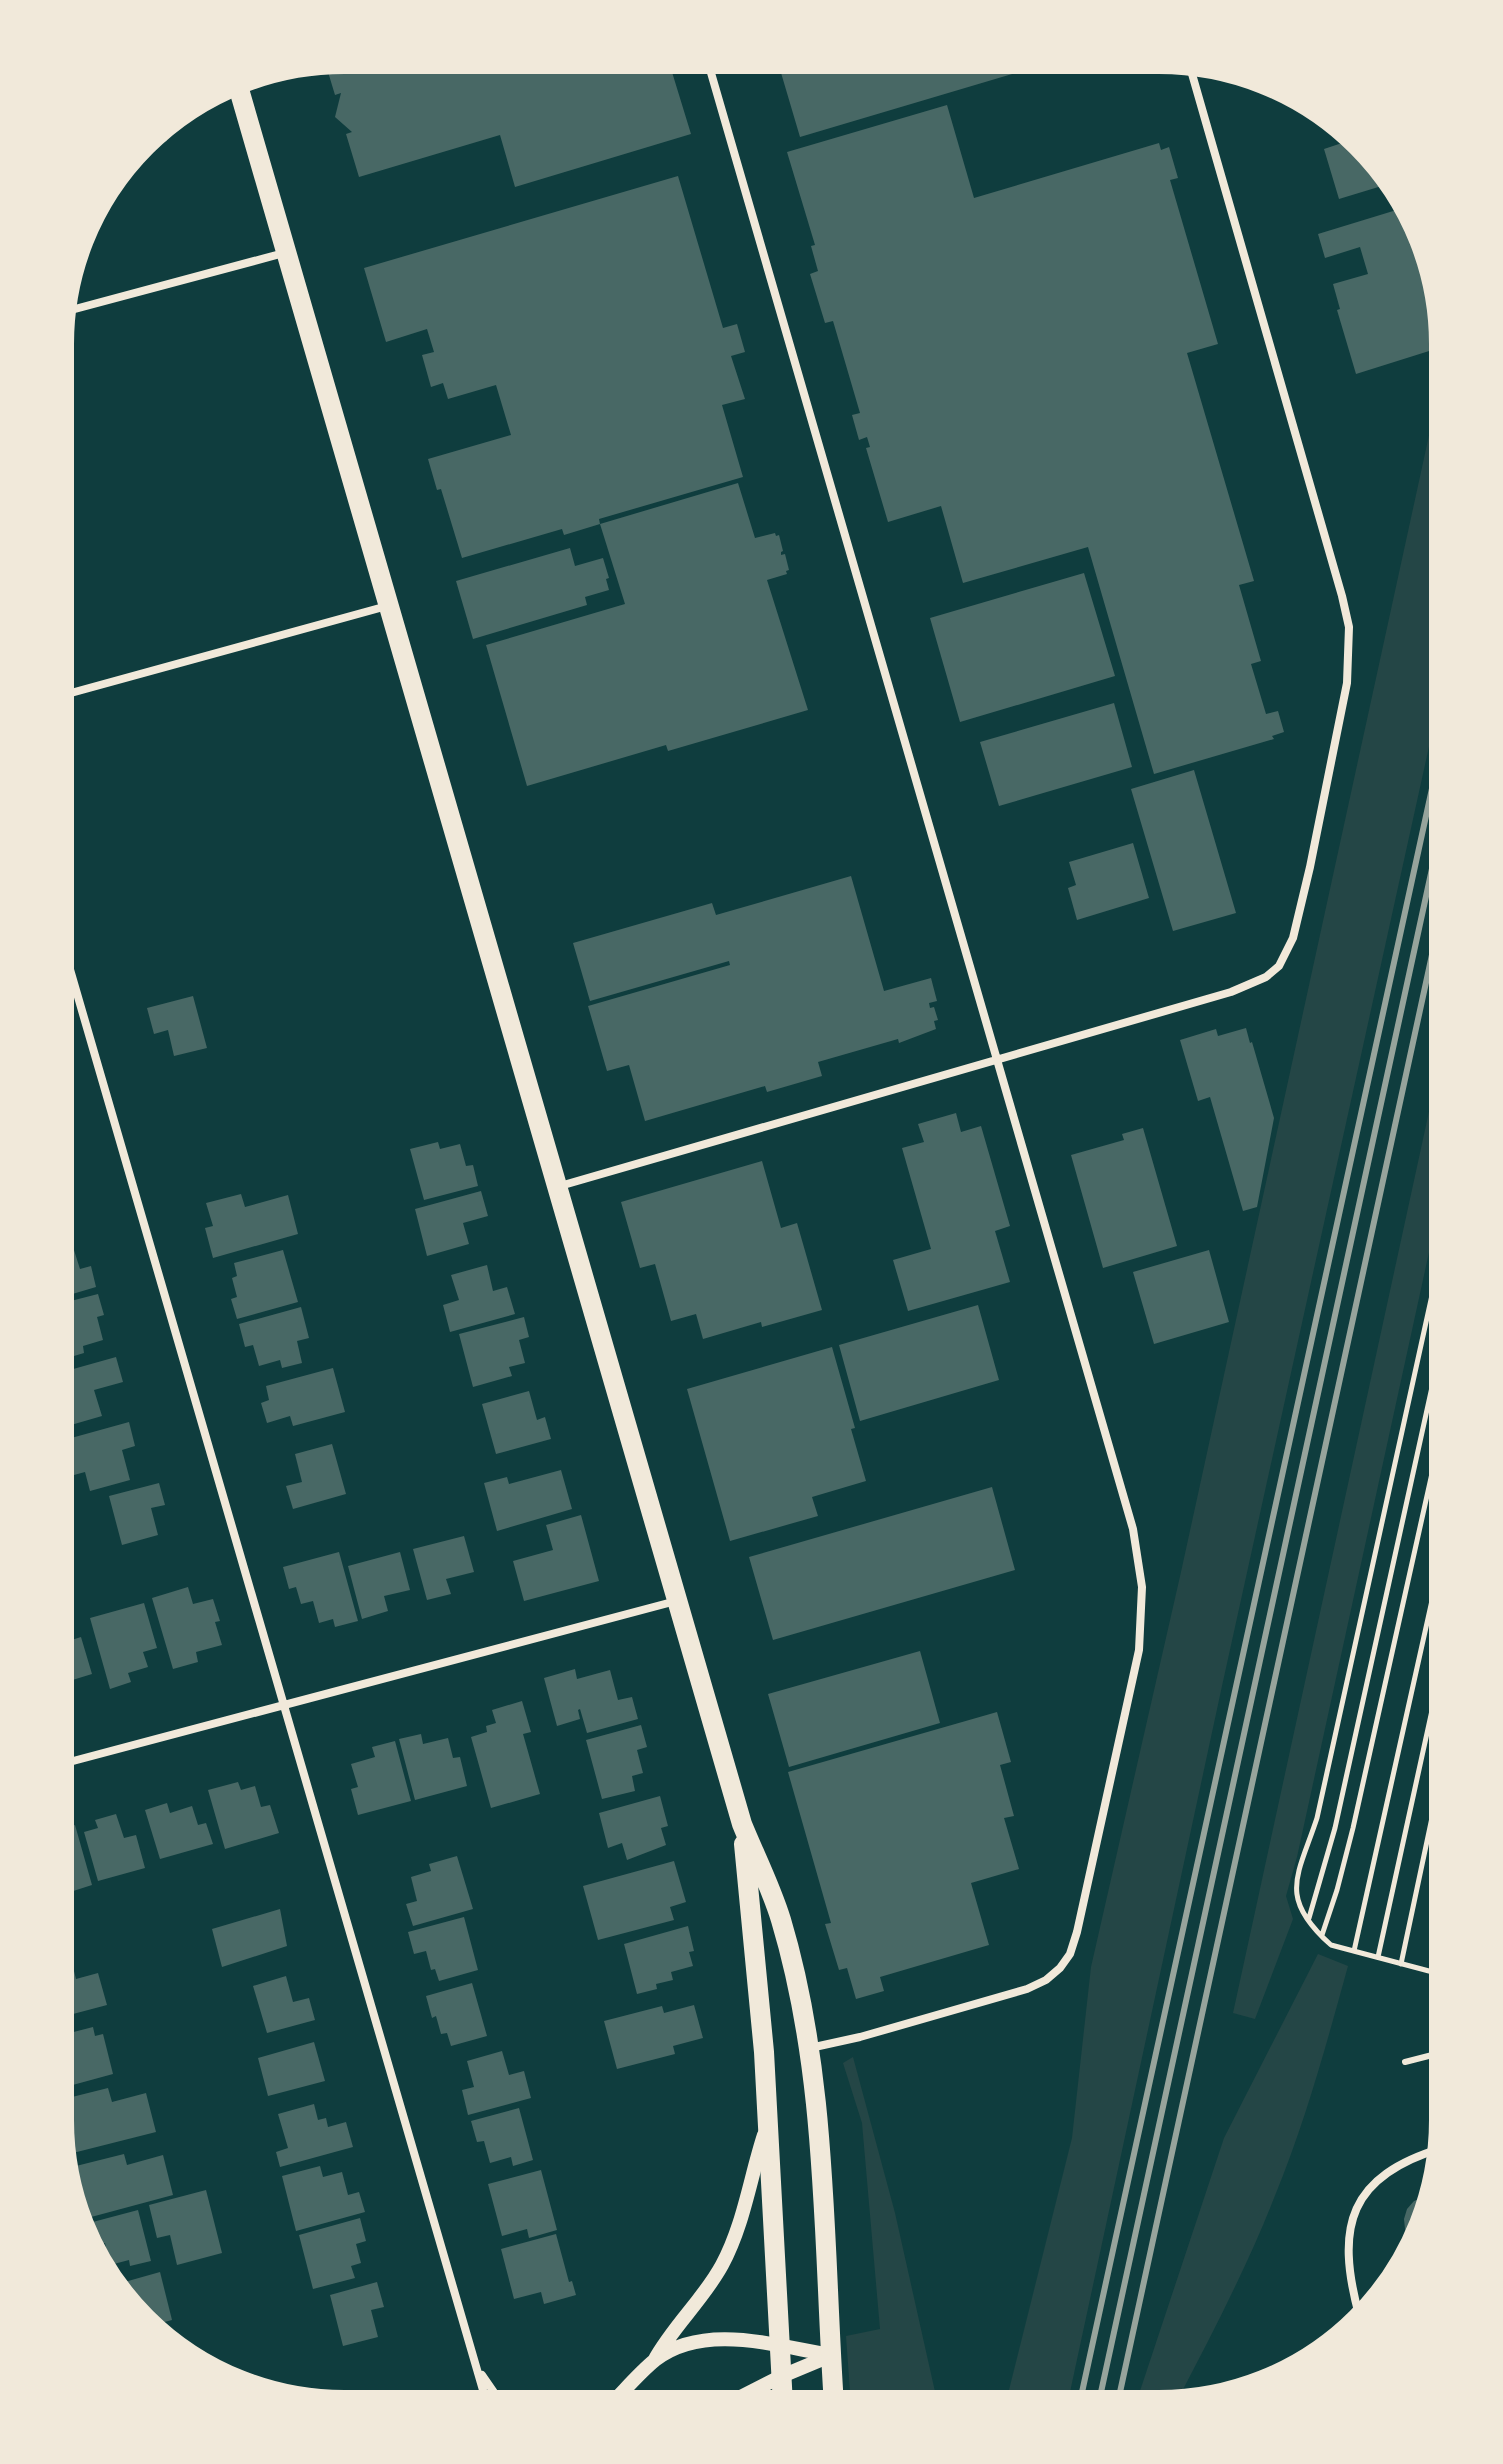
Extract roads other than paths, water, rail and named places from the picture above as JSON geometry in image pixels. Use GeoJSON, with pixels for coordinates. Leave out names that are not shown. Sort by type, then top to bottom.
{"type":"FeatureCollection","features":[{"type":"Feature","properties":{"kind":"main road"},"geometry":{"type":"LineString","coordinates":[[240,93],[742,1824],[781,1918],[809,2048],[820,2146],[833,2392]]}},
{"type":"Feature","properties":{"kind":"main road"},"geometry":{"type":"LineString","coordinates":[[742,1824],[769,2120],[783,2392]]}},
{"type":"Feature","properties":{"kind":"street"},"geometry":{"type":"LineString","coordinates":[[711,73],[1133,1529],[1142,1587],[1143,1620],[1139,1650],[1077,1932],[1070,1954],[1060,1968],[1046,1980],[1003,1998],[809,2048]]}},
{"type":"Feature","properties":{"kind":"street"},"geometry":{"type":"LineString","coordinates":[[556,1187],[1231,992],[1266,977],[1287,954],[1310,867],[1347,683],[1349,627],[1192,74]]}},
{"type":"Feature","properties":{"kind":"street"},"geometry":{"type":"LineString","coordinates":[[74,309],[286,252]]}},
{"type":"Feature","properties":{"kind":"street"},"geometry":{"type":"LineString","coordinates":[[72,693],[387,606]]}},
{"type":"Feature","properties":{"kind":"street"},"geometry":{"type":"LineString","coordinates":[[72,977],[484,2392]]}},
{"type":"Feature","properties":{"kind":"street"},"geometry":{"type":"LineString","coordinates":[[72,1761],[677,1601]]}},
{"type":"Feature","properties":{"kind":"street"},"geometry":{"type":"LineString","coordinates":[[654,2361],[667,2337],[708,2288],[726,2257],[747,2200],[753,2169],[769,2120]]}},
{"type":"Feature","properties":{"kind":"street"},"geometry":{"type":"LineString","coordinates":[[1357,2306],[1347,2259],[1349,2225],[1365,2196],[1387,2171],[1428,2152]]}},
{"type":"Feature","properties":{"kind":"street"},"geometry":{"type":"LineString","coordinates":[[623,2392],[654,2361],[676,2348],[714,2339],[734,2339],[831,2355]]}},
{"type":"Feature","properties":{"kind":"street"},"geometry":{"type":"LineString","coordinates":[[751,2392],[831,2355]]}},
{"type":"Feature","properties":{"kind":"street"},"geometry":{"type":"LineString","coordinates":[[477,2368],[494,2392]]}},
{"type":"Feature","properties":{"kind":"lane"},"geometry":{"type":"LineString","coordinates":[[1405,2062],[1430,2056]]}},
{"type":"Feature","properties":{"kind":"railway"},"geometry":{"type":"LineString","coordinates":[[1082,2392],[1431,794]]}},
{"type":"Feature","properties":{"kind":"railway"},"geometry":{"type":"LineString","coordinates":[[1101,2392],[1431,875]]}},
{"type":"Feature","properties":{"kind":"railway"},"geometry":{"type":"LineString","coordinates":[[1120,2392],[1431,961]]}}]}
